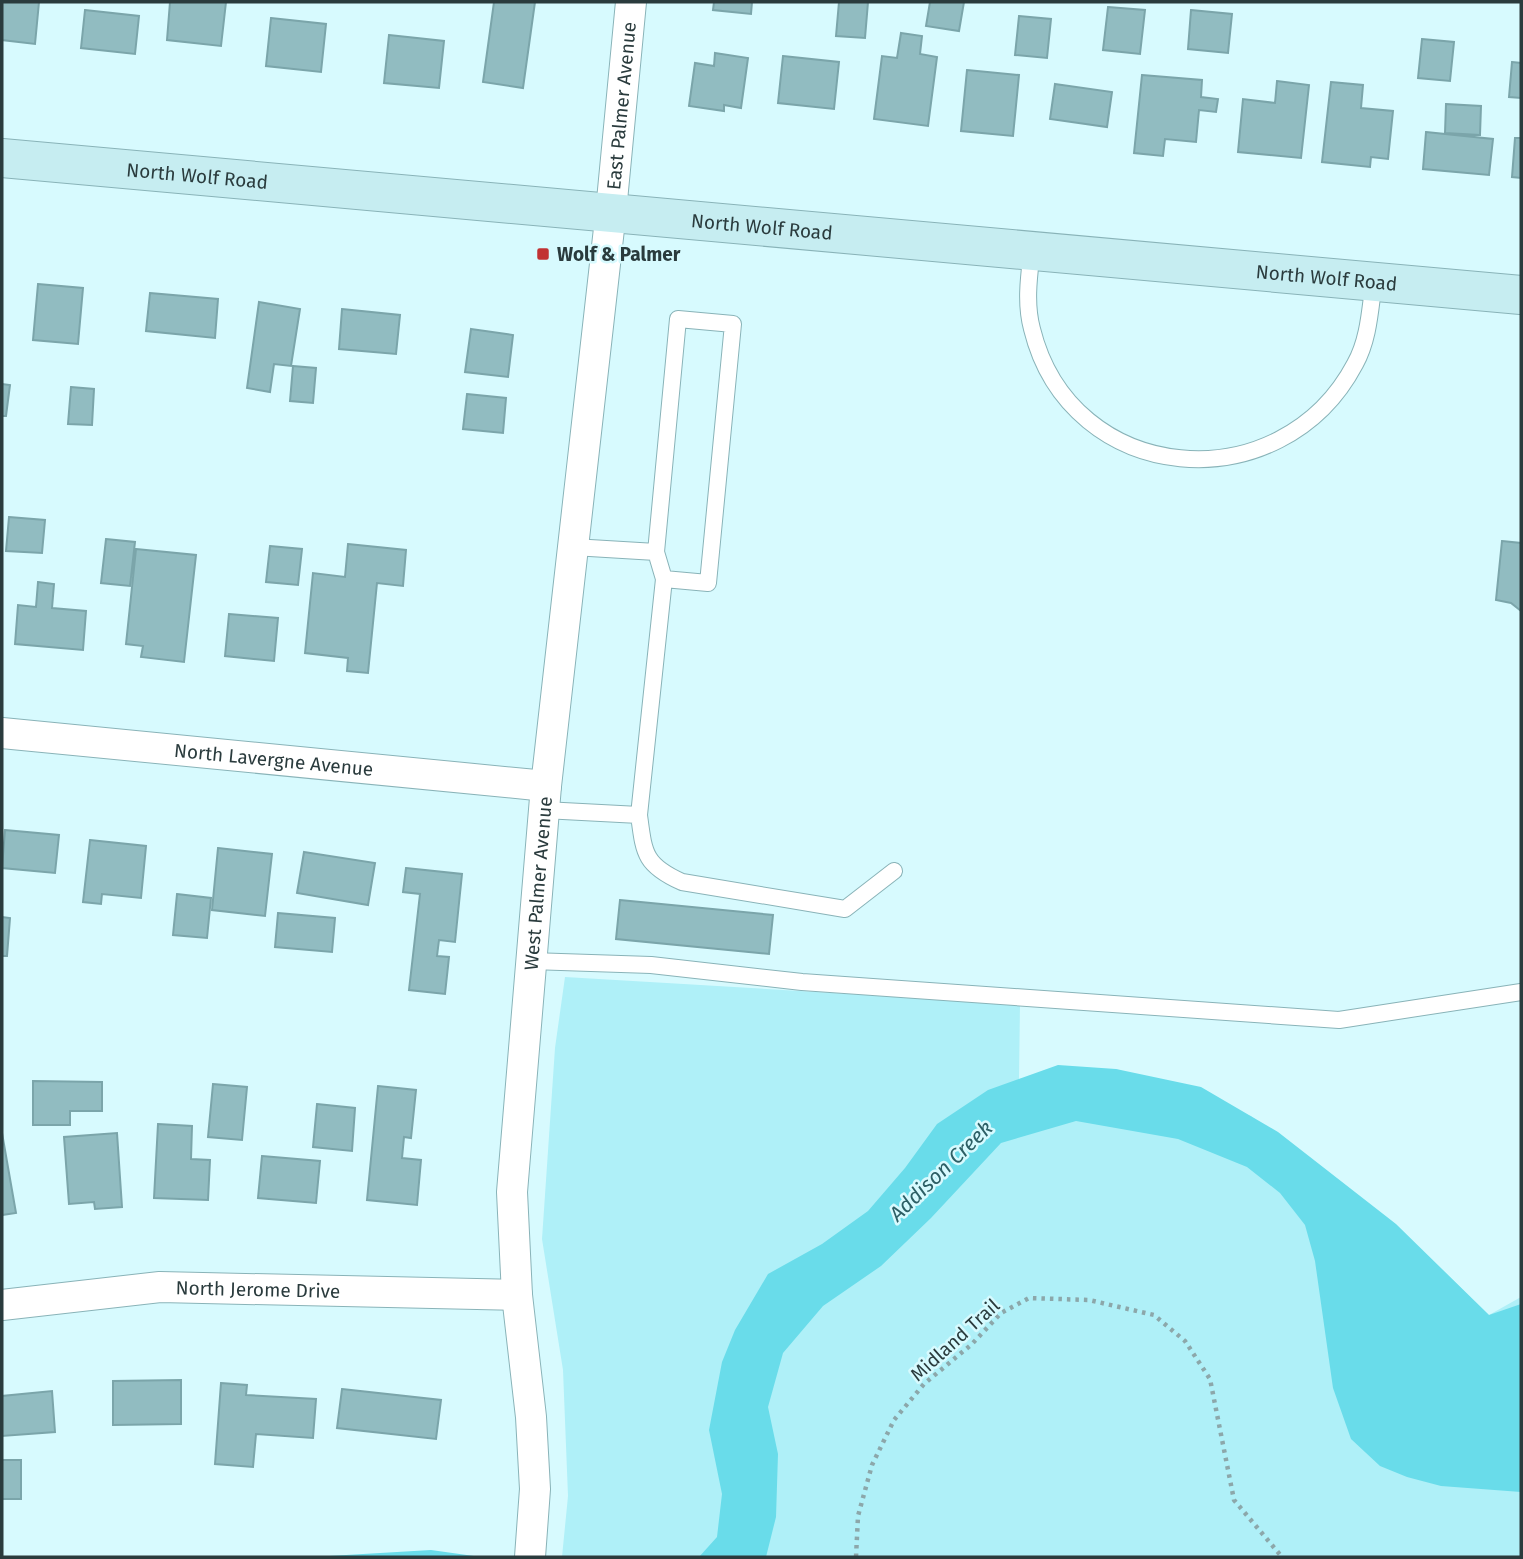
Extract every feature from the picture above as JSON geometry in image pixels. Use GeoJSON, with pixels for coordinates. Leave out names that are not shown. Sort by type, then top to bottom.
{"type":"FeatureCollection","features":[{"type":"Feature","properties":{"kind":"main road","name":"North Wolf Road"},"geometry":{"type":"LineString","coordinates":[[2,158],[1521,295]]}},
{"type":"Feature","properties":{"kind":"street","name":"East Palmer Avenue"},"geometry":{"type":"LineString","coordinates":[[611,211],[631,2]]}},
{"type":"Feature","properties":{"kind":"street","name":"West Palmer Avenue"},"geometry":{"type":"LineString","coordinates":[[530,1557],[535,1489],[531,1417],[517,1295],[512,1192],[545,798],[611,211]]}},
{"type":"Feature","properties":{"kind":"street","name":"North Lavergne Avenue"},"geometry":{"type":"LineString","coordinates":[[2,733],[545,798]]}},
{"type":"Feature","properties":{"kind":"street","name":"North Jerome Drive"},"geometry":{"type":"LineString","coordinates":[[2,1305],[160,1287],[517,1295]]}},
{"type":"Feature","properties":{"kind":"lane"},"geometry":{"type":"LineString","coordinates":[[1031,250],[1027,300],[1032,330],[1056,385],[1075,408],[1098,428],[1124,443],[1153,454],[1182,460],[1213,460],[1252,452],[1297,430],[1321,411],[1356,362],[1367,334],[1374,281]]}},
{"type":"Feature","properties":{"kind":"lane"},"geometry":{"type":"LineString","coordinates":[[664,579],[708,583],[733,324],[678,319],[656,552],[664,579],[639,815],[644,854],[660,873],[682,882],[845,909],[894,871]]}},
{"type":"Feature","properties":{"kind":"lane"},"geometry":{"type":"LineString","coordinates":[[573,547],[656,552]]}},
{"type":"Feature","properties":{"kind":"lane"},"geometry":{"type":"LineString","coordinates":[[545,798],[639,815]]}},
{"type":"Feature","properties":{"kind":"lane"},"geometry":{"type":"LineString","coordinates":[[531,961],[651,965],[802,982],[1339,1020],[1521,992]]}},
{"type":"Feature","properties":{"kind":"path","name":"Midland Trail"},"geometry":{"type":"LineString","coordinates":[[856,1557],[858,1516],[872,1465],[894,1420],[924,1384],[972,1343],[1001,1313],[1030,1297],[1089,1300],[1154,1315],[1185,1341],[1210,1378],[1234,1500],[1282,1557]]}},
{"type":"Feature","properties":{"kind":"shaded area"},"geometry":{"type":"Polygon","coordinates":[[[565,977],[1020,1004],[1019,1079],[1116,1069],[1251,1116],[1427,1255],[1489,1315],[1521,1297],[1521,1557],[562,1557],[568,1496],[563,1370],[542,1239],[555,1048],[565,977]]]}},
{"type":"Feature","properties":{"kind":"water","name":"Addison Creek"},"geometry":{"type":"Polygon","coordinates":[[[1058,1065],[1116,1069],[1201,1087],[1278,1132],[1396,1224],[1489,1315],[1521,1304],[1521,1492],[1441,1486],[1407,1477],[1380,1466],[1351,1439],[1333,1388],[1315,1261],[1305,1225],[1280,1193],[1247,1167],[1178,1139],[1076,1121],[1001,1143],[931,1218],[881,1266],[823,1306],[783,1353],[768,1407],[778,1454],[776,1517],[766,1557],[699,1557],[717,1537],[722,1494],[709,1430],[722,1362],[735,1330],[768,1274],[822,1244],[868,1211],[905,1168],[937,1124],[988,1090],[1058,1065]]]}},
{"type":"Feature","properties":{"kind":"water"},"geometry":{"type":"Polygon","coordinates":[[[431,1550],[481,1557],[312,1557],[431,1550]]]}},
{"type":"Feature","properties":{"kind":"building"},"geometry":{"type":"Polygon","coordinates":[[[2,2],[39,2],[35,44],[2,40],[2,2]]]}},
{"type":"Feature","properties":{"kind":"building"},"geometry":{"type":"Polygon","coordinates":[[[170,2],[226,2],[221,46],[167,40],[170,2]]]}},
{"type":"Feature","properties":{"kind":"building"},"geometry":{"type":"Polygon","coordinates":[[[494,2],[535,2],[523,88],[483,82],[494,2]]]}},
{"type":"Feature","properties":{"kind":"building"},"geometry":{"type":"Polygon","coordinates":[[[714,2],[752,2],[751,14],[713,10],[714,2]]]}},
{"type":"Feature","properties":{"kind":"building"},"geometry":{"type":"Polygon","coordinates":[[[839,2],[868,2],[865,38],[836,36],[839,2]]]}},
{"type":"Feature","properties":{"kind":"building"},"geometry":{"type":"Polygon","coordinates":[[[930,2],[964,2],[959,31],[926,26],[930,2]]]}},
{"type":"Feature","properties":{"kind":"building"},"geometry":{"type":"Polygon","coordinates":[[[1108,7],[1145,10],[1140,54],[1103,50],[1108,7]]]}},
{"type":"Feature","properties":{"kind":"building"},"geometry":{"type":"Polygon","coordinates":[[[85,10],[139,16],[135,54],[81,48],[85,10]]]}},
{"type":"Feature","properties":{"kind":"building"},"geometry":{"type":"Polygon","coordinates":[[[1191,10],[1232,14],[1228,53],[1188,49],[1191,10]]]}},
{"type":"Feature","properties":{"kind":"building"},"geometry":{"type":"Polygon","coordinates":[[[1019,16],[1051,19],[1047,58],[1015,55],[1019,16]]]}},
{"type":"Feature","properties":{"kind":"building"},"geometry":{"type":"Polygon","coordinates":[[[271,18],[326,24],[321,72],[266,66],[271,18]]]}},
{"type":"Feature","properties":{"kind":"building"},"geometry":{"type":"Polygon","coordinates":[[[901,33],[922,36],[920,54],[937,57],[928,126],[874,119],[882,56],[897,58],[901,33]]]}},
{"type":"Feature","properties":{"kind":"building"},"geometry":{"type":"Polygon","coordinates":[[[389,35],[444,41],[439,88],[384,83],[389,35]]]}},
{"type":"Feature","properties":{"kind":"building"},"geometry":{"type":"Polygon","coordinates":[[[1422,39],[1454,42],[1450,81],[1418,78],[1422,39]]]}},
{"type":"Feature","properties":{"kind":"building"},"geometry":{"type":"Polygon","coordinates":[[[715,53],[748,58],[741,108],[724,105],[724,111],[689,106],[695,63],[714,66],[715,53]]]}},
{"type":"Feature","properties":{"kind":"building"},"geometry":{"type":"Polygon","coordinates":[[[783,56],[839,62],[834,109],[778,103],[783,56]]]}},
{"type":"Feature","properties":{"kind":"building"},"geometry":{"type":"Polygon","coordinates":[[[1512,62],[1521,63],[1521,98],[1509,97],[1512,62]]]}},
{"type":"Feature","properties":{"kind":"building"},"geometry":{"type":"Polygon","coordinates":[[[967,70],[1019,75],[1013,136],[961,131],[967,70]]]}},
{"type":"Feature","properties":{"kind":"building"},"geometry":{"type":"Polygon","coordinates":[[[1142,75],[1202,80],[1201,97],[1218,99],[1216,112],[1199,110],[1196,142],[1165,139],[1163,156],[1134,153],[1142,75]]]}},
{"type":"Feature","properties":{"kind":"building"},"geometry":{"type":"Polygon","coordinates":[[[1277,81],[1309,85],[1301,158],[1238,152],[1243,99],[1275,103],[1277,81]]]}},
{"type":"Feature","properties":{"kind":"building"},"geometry":{"type":"Polygon","coordinates":[[[1331,82],[1363,85],[1361,108],[1393,111],[1388,159],[1371,157],[1370,167],[1322,162],[1331,82]]]}},
{"type":"Feature","properties":{"kind":"building"},"geometry":{"type":"Polygon","coordinates":[[[1055,84],[1112,92],[1107,127],[1050,119],[1055,84]]]}},
{"type":"Feature","properties":{"kind":"building"},"geometry":{"type":"Polygon","coordinates":[[[1446,104],[1481,106],[1480,135],[1445,133],[1446,104]]]}},
{"type":"Feature","properties":{"kind":"building"},"geometry":{"type":"Polygon","coordinates":[[[1426,132],[1493,139],[1489,175],[1423,169],[1426,132]]]}},
{"type":"Feature","properties":{"kind":"building"},"geometry":{"type":"Polygon","coordinates":[[[1515,138],[1521,138],[1521,178],[1512,177],[1515,138]]]}},
{"type":"Feature","properties":{"kind":"building"},"geometry":{"type":"Polygon","coordinates":[[[38,284],[83,288],[78,344],[33,340],[38,284]]]}},
{"type":"Feature","properties":{"kind":"building"},"geometry":{"type":"Polygon","coordinates":[[[150,293],[218,299],[215,338],[146,331],[150,293]]]}},
{"type":"Feature","properties":{"kind":"building"},"geometry":{"type":"Polygon","coordinates":[[[259,302],[300,309],[291,366],[274,364],[270,392],[247,388],[259,302]]]}},
{"type":"Feature","properties":{"kind":"building"},"geometry":{"type":"Polygon","coordinates":[[[342,309],[400,315],[396,354],[339,349],[342,309]]]}},
{"type":"Feature","properties":{"kind":"building"},"geometry":{"type":"Polygon","coordinates":[[[471,329],[513,335],[508,377],[465,372],[471,329]]]}},
{"type":"Feature","properties":{"kind":"building"},"geometry":{"type":"Polygon","coordinates":[[[293,366],[316,368],[313,403],[290,401],[293,366]]]}},
{"type":"Feature","properties":{"kind":"building"},"geometry":{"type":"Polygon","coordinates":[[[2,384],[10,385],[6,416],[2,416],[2,384]]]}},
{"type":"Feature","properties":{"kind":"building"},"geometry":{"type":"Polygon","coordinates":[[[71,387],[94,389],[92,425],[68,424],[71,387]]]}},
{"type":"Feature","properties":{"kind":"building"},"geometry":{"type":"Polygon","coordinates":[[[467,394],[506,398],[503,433],[463,429],[467,394]]]}},
{"type":"Feature","properties":{"kind":"building"},"geometry":{"type":"Polygon","coordinates":[[[9,517],[45,520],[42,553],[6,551],[9,517]]]}},
{"type":"Feature","properties":{"kind":"building"},"geometry":{"type":"Polygon","coordinates":[[[106,539],[135,542],[130,586],[101,583],[106,539]]]}},
{"type":"Feature","properties":{"kind":"building"},"geometry":{"type":"Polygon","coordinates":[[[1502,541],[1521,543],[1521,611],[1511,603],[1496,600],[1502,541]]]}},
{"type":"Feature","properties":{"kind":"building"},"geometry":{"type":"Polygon","coordinates":[[[348,544],[406,550],[403,586],[377,583],[368,673],[347,671],[348,658],[305,653],[313,573],[345,577],[348,544]]]}},
{"type":"Feature","properties":{"kind":"building"},"geometry":{"type":"Polygon","coordinates":[[[270,546],[302,549],[298,585],[266,582],[270,546]]]}},
{"type":"Feature","properties":{"kind":"building"},"geometry":{"type":"Polygon","coordinates":[[[136,549],[196,555],[184,662],[141,657],[143,646],[126,644],[136,549]]]}},
{"type":"Feature","properties":{"kind":"building"},"geometry":{"type":"Polygon","coordinates":[[[38,582],[54,584],[52,608],[86,611],[83,650],[15,644],[18,605],[36,607],[38,582]]]}},
{"type":"Feature","properties":{"kind":"building"},"geometry":{"type":"Polygon","coordinates":[[[229,614],[278,618],[274,661],[225,656],[229,614]]]}},
{"type":"Feature","properties":{"kind":"building"},"geometry":{"type":"Polygon","coordinates":[[[5,830],[59,835],[55,873],[2,868],[5,830]]]}},
{"type":"Feature","properties":{"kind":"building"},"geometry":{"type":"Polygon","coordinates":[[[90,840],[146,846],[141,898],[102,894],[101,904],[83,902],[90,840]]]}},
{"type":"Feature","properties":{"kind":"building"},"geometry":{"type":"Polygon","coordinates":[[[218,848],[272,854],[265,916],[212,910],[218,848]]]}},
{"type":"Feature","properties":{"kind":"building"},"geometry":{"type":"Polygon","coordinates":[[[304,852],[375,863],[368,905],[297,893],[304,852]]]}},
{"type":"Feature","properties":{"kind":"building"},"geometry":{"type":"Polygon","coordinates":[[[406,868],[462,874],[455,942],[439,940],[437,956],[449,957],[445,994],[409,990],[420,894],[403,892],[406,868]]]}},
{"type":"Feature","properties":{"kind":"building"},"geometry":{"type":"Polygon","coordinates":[[[177,894],[211,898],[207,938],[173,935],[177,894]]]}},
{"type":"Feature","properties":{"kind":"building"},"geometry":{"type":"Polygon","coordinates":[[[620,900],[773,915],[769,954],[616,939],[620,900]]]}},
{"type":"Feature","properties":{"kind":"building"},"geometry":{"type":"Polygon","coordinates":[[[278,913],[335,918],[332,952],[275,947],[278,913]]]}},
{"type":"Feature","properties":{"kind":"building"},"geometry":{"type":"Polygon","coordinates":[[[2,917],[10,918],[7,956],[2,956],[2,917]]]}},
{"type":"Feature","properties":{"kind":"building"},"geometry":{"type":"Polygon","coordinates":[[[33,1081],[102,1082],[102,1111],[70,1111],[70,1125],[33,1125],[33,1081]]]}},
{"type":"Feature","properties":{"kind":"building"},"geometry":{"type":"Polygon","coordinates":[[[213,1084],[247,1087],[242,1140],[208,1137],[213,1084]]]}},
{"type":"Feature","properties":{"kind":"building"},"geometry":{"type":"Polygon","coordinates":[[[378,1086],[416,1090],[411,1138],[404,1137],[402,1158],[421,1160],[417,1205],[367,1200],[378,1086]]]}},
{"type":"Feature","properties":{"kind":"building"},"geometry":{"type":"Polygon","coordinates":[[[317,1104],[355,1108],[352,1151],[313,1147],[317,1104]]]}},
{"type":"Feature","properties":{"kind":"building"},"geometry":{"type":"Polygon","coordinates":[[[158,1124],[192,1126],[191,1159],[210,1160],[208,1200],[154,1198],[158,1124]]]}},
{"type":"Feature","properties":{"kind":"building"},"geometry":{"type":"Polygon","coordinates":[[[2,1133],[16,1213],[2,1215],[2,1133]]]}},
{"type":"Feature","properties":{"kind":"building"},"geometry":{"type":"Polygon","coordinates":[[[117,1133],[122,1207],[95,1209],[94,1202],[69,1204],[64,1137],[117,1133]]]}},
{"type":"Feature","properties":{"kind":"building"},"geometry":{"type":"Polygon","coordinates":[[[262,1156],[320,1161],[316,1203],[258,1198],[262,1156]]]}},
{"type":"Feature","properties":{"kind":"building"},"geometry":{"type":"Polygon","coordinates":[[[181,1380],[181,1424],[113,1425],[113,1381],[181,1380]]]}},
{"type":"Feature","properties":{"kind":"building"},"geometry":{"type":"Polygon","coordinates":[[[221,1383],[247,1385],[246,1395],[316,1399],[313,1438],[256,1434],[253,1467],[215,1464],[221,1383]]]}},
{"type":"Feature","properties":{"kind":"building"},"geometry":{"type":"Polygon","coordinates":[[[342,1389],[441,1400],[436,1439],[337,1428],[342,1389]]]}},
{"type":"Feature","properties":{"kind":"building"},"geometry":{"type":"Polygon","coordinates":[[[52,1391],[55,1432],[2,1436],[2,1396],[52,1391]]]}},
{"type":"Feature","properties":{"kind":"building"},"geometry":{"type":"Polygon","coordinates":[[[2,1460],[21,1460],[21,1499],[2,1499],[2,1460]]]}},
{"type":"Feature","properties":{"kind":"place","name":"Wolf & Palmer"},"geometry":{"type":"Point","coordinates":[543,254]}}]}
